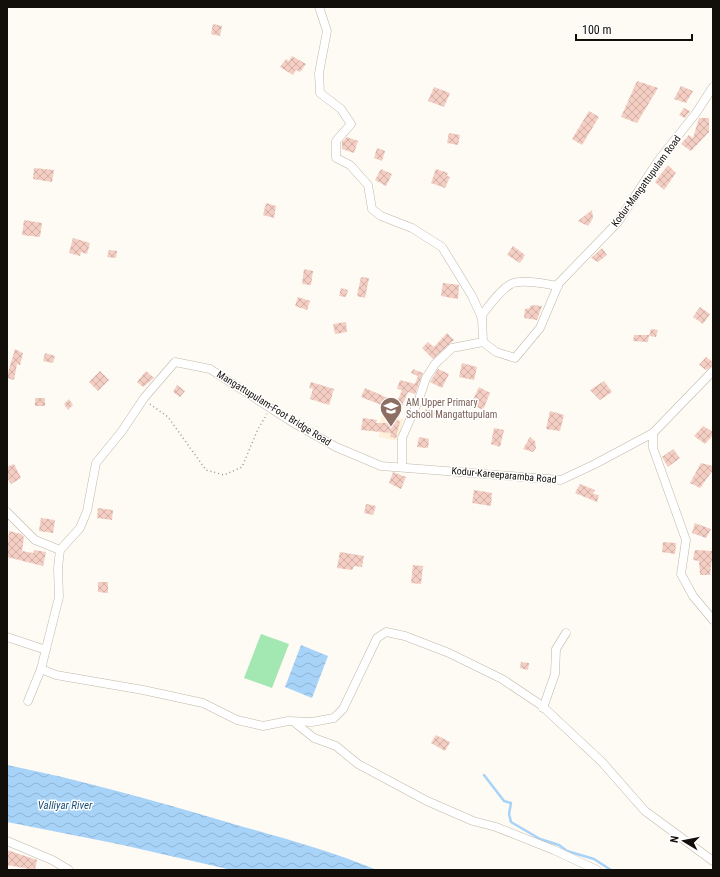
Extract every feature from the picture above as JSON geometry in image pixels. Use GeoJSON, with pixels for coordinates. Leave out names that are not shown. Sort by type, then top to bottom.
{"type":"FeatureCollection","features":[{"type":"Feature","properties":{"kind":"street"},"geometry":{"type":"LineString","coordinates":[[320,7],[326,31],[319,73],[320,93],[341,109],[351,124],[336,141],[336,158],[350,165],[368,185],[372,209],[382,216],[412,228],[442,247],[472,296],[481,316],[482,342],[452,348],[435,364],[426,378],[419,399],[402,438],[402,467]]}},
{"type":"Feature","properties":{"kind":"street","name":"Kodur-Mangattupulam Road"},"geometry":{"type":"LineString","coordinates":[[482,342],[496,352],[516,358],[540,328],[558,286],[618,222],[658,161],[696,113],[713,87]]}},
{"type":"Feature","properties":{"kind":"street"},"geometry":{"type":"LineString","coordinates":[[481,316],[502,291],[512,283],[538,283],[558,286]]}},
{"type":"Feature","properties":{"kind":"street","name":"Mangattupulam-Foot Bridge Road"},"geometry":{"type":"LineString","coordinates":[[60,550],[80,528],[87,511],[96,463],[122,431],[143,399],[175,362],[210,368],[292,422],[336,447],[381,466],[402,467]]}},
{"type":"Feature","properties":{"kind":"street","name":"Kodur-Kareeparamba Road"},"geometry":{"type":"LineString","coordinates":[[402,467],[561,480],[595,464],[653,433],[713,371]]}},
{"type":"Feature","properties":{"kind":"street"},"geometry":{"type":"LineString","coordinates":[[653,433],[653,448],[686,540],[681,574],[693,596],[713,620]]}},
{"type":"Feature","properties":{"kind":"street"},"geometry":{"type":"LineString","coordinates":[[7,512],[35,540],[60,550],[58,568],[59,597],[41,669],[28,701]]}},
{"type":"Feature","properties":{"kind":"street"},"geometry":{"type":"LineString","coordinates":[[41,669],[56,675],[143,690],[203,703],[237,720],[263,726],[294,722],[312,722],[334,718],[343,709],[377,638],[386,632],[405,636],[449,653],[502,679],[543,708],[602,762],[645,811],[713,861]]}},
{"type":"Feature","properties":{"kind":"street"},"geometry":{"type":"LineString","coordinates":[[543,708],[555,674],[556,649],[566,633]]}},
{"type":"Feature","properties":{"kind":"street"},"geometry":{"type":"LineString","coordinates":[[7,637],[46,650]]}},
{"type":"Feature","properties":{"kind":"street"},"geometry":{"type":"LineString","coordinates":[[294,722],[314,738],[336,746],[358,764],[427,801],[467,818],[496,827],[554,850],[597,870]]}},
{"type":"Feature","properties":{"kind":"street"},"geometry":{"type":"LineString","coordinates":[[7,841],[52,860],[69,870]]}},
{"type":"Feature","properties":{"kind":"path"},"geometry":{"type":"LineString","coordinates":[[143,399],[168,417],[206,470],[224,475],[242,467],[258,429],[271,407]]}},
{"type":"Feature","properties":{"kind":"shaded area","name":"AM Upper Primary School Mangattupulam"},"geometry":{"type":"Polygon","coordinates":[[[381,416],[403,419],[399,441],[379,437],[381,416]]]}},
{"type":"Feature","properties":{"kind":"green space"},"geometry":{"type":"Polygon","coordinates":[[[261,634],[289,644],[272,688],[244,678],[261,634]]]}},
{"type":"Feature","properties":{"kind":"water"},"geometry":{"type":"Polygon","coordinates":[[[301,645],[328,656],[312,698],[285,687],[301,645]]]}},
{"type":"Feature","properties":{"kind":"water","name":"Valliyar River"},"geometry":{"type":"Polygon","coordinates":[[[7,765],[119,791],[304,844],[377,870],[232,870],[118,844],[7,822],[7,765]]]}},
{"type":"Feature","properties":{"kind":"building"},"geometry":{"type":"Polygon","coordinates":[[[213,24],[222,26],[220,36],[211,34],[213,24]]]}},
{"type":"Feature","properties":{"kind":"building"},"geometry":{"type":"Polygon","coordinates":[[[292,56],[306,64],[300,72],[296,70],[293,75],[280,67],[286,59],[289,61],[292,56]]]}},
{"type":"Feature","properties":{"kind":"building"},"geometry":{"type":"Polygon","coordinates":[[[637,81],[658,88],[637,123],[621,117],[637,81]]]}},
{"type":"Feature","properties":{"kind":"building"},"geometry":{"type":"Polygon","coordinates":[[[681,86],[693,91],[686,103],[674,99],[681,86]]]}},
{"type":"Feature","properties":{"kind":"building"},"geometry":{"type":"Polygon","coordinates":[[[434,87],[450,93],[444,107],[428,101],[434,87]]]}},
{"type":"Feature","properties":{"kind":"building"},"geometry":{"type":"Polygon","coordinates":[[[684,108],[690,111],[685,118],[679,115],[684,108]]]}},
{"type":"Feature","properties":{"kind":"building"},"geometry":{"type":"Polygon","coordinates":[[[589,111],[599,117],[582,145],[572,139],[589,111]]]}},
{"type":"Feature","properties":{"kind":"building"},"geometry":{"type":"Polygon","coordinates":[[[699,118],[709,118],[709,132],[691,151],[681,144],[689,135],[693,138],[699,118]]]}},
{"type":"Feature","properties":{"kind":"building"},"geometry":{"type":"Polygon","coordinates":[[[449,133],[460,135],[458,145],[447,143],[449,133]]]}},
{"type":"Feature","properties":{"kind":"building"},"geometry":{"type":"Polygon","coordinates":[[[347,137],[358,141],[354,153],[342,149],[342,142],[347,137]]]}},
{"type":"Feature","properties":{"kind":"building"},"geometry":{"type":"Polygon","coordinates":[[[377,148],[385,151],[382,161],[374,158],[377,148]]]}},
{"type":"Feature","properties":{"kind":"building"},"geometry":{"type":"Polygon","coordinates":[[[668,165],[676,173],[664,190],[655,182],[668,165]]]}},
{"type":"Feature","properties":{"kind":"building"},"geometry":{"type":"Polygon","coordinates":[[[34,168],[54,170],[52,182],[33,179],[34,168]]]}},
{"type":"Feature","properties":{"kind":"building"},"geometry":{"type":"Polygon","coordinates":[[[381,169],[392,174],[386,186],[375,180],[381,169]]]}},
{"type":"Feature","properties":{"kind":"building"},"geometry":{"type":"Polygon","coordinates":[[[436,169],[448,173],[447,176],[450,177],[445,188],[431,183],[436,169]]]}},
{"type":"Feature","properties":{"kind":"building"},"geometry":{"type":"Polygon","coordinates":[[[266,203],[276,206],[274,218],[263,215],[266,203]]]}},
{"type":"Feature","properties":{"kind":"building"},"geometry":{"type":"Polygon","coordinates":[[[592,210],[593,218],[588,226],[578,221],[592,210]]]}},
{"type":"Feature","properties":{"kind":"building"},"geometry":{"type":"Polygon","coordinates":[[[24,220],[42,223],[40,237],[22,235],[24,220]]]}},
{"type":"Feature","properties":{"kind":"building"},"geometry":{"type":"Polygon","coordinates":[[[73,238],[90,243],[87,254],[81,252],[80,256],[69,253],[73,238]]]}},
{"type":"Feature","properties":{"kind":"building"},"geometry":{"type":"Polygon","coordinates":[[[513,246],[525,255],[520,263],[507,255],[513,246]]]}},
{"type":"Feature","properties":{"kind":"building"},"geometry":{"type":"Polygon","coordinates":[[[602,248],[607,255],[598,262],[591,258],[602,248]]]}},
{"type":"Feature","properties":{"kind":"building"},"geometry":{"type":"Polygon","coordinates":[[[109,250],[117,251],[116,258],[107,257],[109,250]]]}},
{"type":"Feature","properties":{"kind":"building"},"geometry":{"type":"Polygon","coordinates":[[[304,269],[313,271],[311,285],[302,284],[304,269]]]}},
{"type":"Feature","properties":{"kind":"building"},"geometry":{"type":"Polygon","coordinates":[[[361,277],[369,278],[365,298],[357,296],[361,277]]]}},
{"type":"Feature","properties":{"kind":"building"},"geometry":{"type":"Polygon","coordinates":[[[443,283],[459,285],[458,299],[441,296],[443,283]]]}},
{"type":"Feature","properties":{"kind":"building"},"geometry":{"type":"Polygon","coordinates":[[[341,288],[348,290],[346,297],[339,296],[341,288]]]}},
{"type":"Feature","properties":{"kind":"building"},"geometry":{"type":"Polygon","coordinates":[[[298,297],[310,301],[307,310],[295,306],[298,297]]]}},
{"type":"Feature","properties":{"kind":"building"},"geometry":{"type":"Polygon","coordinates":[[[531,305],[542,306],[537,320],[524,318],[525,309],[530,308],[531,305]]]}},
{"type":"Feature","properties":{"kind":"building"},"geometry":{"type":"Polygon","coordinates":[[[700,307],[710,314],[703,324],[693,317],[700,307]]]}},
{"type":"Feature","properties":{"kind":"building"},"geometry":{"type":"Polygon","coordinates":[[[346,322],[347,332],[335,334],[333,324],[346,322]]]}},
{"type":"Feature","properties":{"kind":"building"},"geometry":{"type":"Polygon","coordinates":[[[651,329],[658,330],[656,337],[649,336],[651,329]]]}},
{"type":"Feature","properties":{"kind":"building"},"geometry":{"type":"Polygon","coordinates":[[[447,333],[454,340],[433,359],[422,348],[428,342],[434,347],[447,333]]]}},
{"type":"Feature","properties":{"kind":"building"},"geometry":{"type":"Polygon","coordinates":[[[634,335],[649,335],[648,342],[633,341],[634,335]]]}},
{"type":"Feature","properties":{"kind":"building"},"geometry":{"type":"Polygon","coordinates":[[[15,349],[23,353],[20,365],[17,364],[14,380],[7,378],[7,376],[15,349]]]}},
{"type":"Feature","properties":{"kind":"building"},"geometry":{"type":"Polygon","coordinates":[[[45,353],[55,356],[53,363],[43,361],[45,353]]]}},
{"type":"Feature","properties":{"kind":"building"},"geometry":{"type":"Polygon","coordinates":[[[706,357],[713,362],[713,366],[706,370],[699,365],[706,357]]]}},
{"type":"Feature","properties":{"kind":"building"},"geometry":{"type":"Polygon","coordinates":[[[462,363],[477,367],[474,380],[459,377],[462,363]]]}},
{"type":"Feature","properties":{"kind":"building"},"geometry":{"type":"Polygon","coordinates":[[[413,369],[423,373],[415,394],[408,392],[396,420],[400,421],[396,438],[390,437],[391,433],[361,430],[363,418],[377,420],[376,423],[388,423],[394,410],[361,397],[365,388],[397,402],[402,390],[397,389],[400,380],[415,384],[418,376],[411,373],[413,369]]]}},
{"type":"Feature","properties":{"kind":"building"},"geometry":{"type":"Polygon","coordinates":[[[438,369],[449,374],[442,388],[430,382],[438,369]]]}},
{"type":"Feature","properties":{"kind":"building"},"geometry":{"type":"Polygon","coordinates":[[[100,371],[109,380],[98,391],[89,382],[100,371]]]}},
{"type":"Feature","properties":{"kind":"building"},"geometry":{"type":"Polygon","coordinates":[[[146,371],[154,378],[143,387],[137,382],[146,371]]]}},
{"type":"Feature","properties":{"kind":"building"},"geometry":{"type":"Polygon","coordinates":[[[604,381],[612,392],[600,400],[590,390],[604,381]]]}},
{"type":"Feature","properties":{"kind":"building"},"geometry":{"type":"Polygon","coordinates":[[[311,382],[334,389],[329,405],[310,399],[313,389],[309,388],[311,382]]]}},
{"type":"Feature","properties":{"kind":"building"},"geometry":{"type":"Polygon","coordinates":[[[177,385],[185,391],[180,397],[173,392],[177,385]]]}},
{"type":"Feature","properties":{"kind":"building"},"geometry":{"type":"Polygon","coordinates":[[[479,387],[490,393],[483,410],[471,404],[479,387]]]}},
{"type":"Feature","properties":{"kind":"building"},"geometry":{"type":"Polygon","coordinates":[[[35,398],[45,398],[45,406],[35,406],[35,398]]]}},
{"type":"Feature","properties":{"kind":"building"},"geometry":{"type":"Polygon","coordinates":[[[69,399],[73,405],[68,410],[64,404],[69,399]]]}},
{"type":"Feature","properties":{"kind":"building"},"geometry":{"type":"Polygon","coordinates":[[[426,409],[436,411],[433,419],[423,416],[426,409]]]}},
{"type":"Feature","properties":{"kind":"building"},"geometry":{"type":"Polygon","coordinates":[[[550,411],[564,415],[560,431],[546,429],[550,411]]]}},
{"type":"Feature","properties":{"kind":"building"},"geometry":{"type":"Polygon","coordinates":[[[703,426],[713,432],[713,435],[705,444],[694,436],[703,426]]]}},
{"type":"Feature","properties":{"kind":"building"},"geometry":{"type":"Polygon","coordinates":[[[494,428],[504,430],[500,447],[491,444],[494,428]]]}},
{"type":"Feature","properties":{"kind":"building"},"geometry":{"type":"Polygon","coordinates":[[[419,437],[429,439],[428,448],[417,447],[419,437]]]}},
{"type":"Feature","properties":{"kind":"building"},"geometry":{"type":"Polygon","coordinates":[[[530,437],[535,441],[536,448],[533,452],[523,449],[530,437]]]}},
{"type":"Feature","properties":{"kind":"building"},"geometry":{"type":"Polygon","coordinates":[[[673,449],[680,458],[668,467],[662,457],[673,449]]]}},
{"type":"Feature","properties":{"kind":"building"},"geometry":{"type":"Polygon","coordinates":[[[701,463],[713,466],[713,470],[700,488],[690,483],[701,463]]]}},
{"type":"Feature","properties":{"kind":"building"},"geometry":{"type":"Polygon","coordinates":[[[14,464],[21,478],[11,484],[7,477],[7,467],[14,464]]]}},
{"type":"Feature","properties":{"kind":"building"},"geometry":{"type":"Polygon","coordinates":[[[393,472],[406,477],[401,489],[389,483],[393,472]]]}},
{"type":"Feature","properties":{"kind":"building"},"geometry":{"type":"Polygon","coordinates":[[[580,484],[595,490],[593,494],[599,495],[597,502],[575,493],[580,484]]]}},
{"type":"Feature","properties":{"kind":"building"},"geometry":{"type":"Polygon","coordinates":[[[474,490],[492,493],[491,506],[472,503],[474,490]]]}},
{"type":"Feature","properties":{"kind":"building"},"geometry":{"type":"Polygon","coordinates":[[[366,504],[376,506],[373,515],[364,513],[366,504]]]}},
{"type":"Feature","properties":{"kind":"building"},"geometry":{"type":"Polygon","coordinates":[[[98,508],[113,510],[112,520],[97,518],[98,508]]]}},
{"type":"Feature","properties":{"kind":"building"},"geometry":{"type":"Polygon","coordinates":[[[41,518],[55,520],[53,533],[39,531],[41,518]]]}},
{"type":"Feature","properties":{"kind":"building"},"geometry":{"type":"Polygon","coordinates":[[[695,523],[711,529],[706,538],[692,533],[695,523]]]}},
{"type":"Feature","properties":{"kind":"building"},"geometry":{"type":"Polygon","coordinates":[[[9,531],[21,534],[24,537],[22,551],[33,553],[34,550],[46,552],[43,566],[7,557],[9,531]]]}},
{"type":"Feature","properties":{"kind":"building"},"geometry":{"type":"Polygon","coordinates":[[[663,542],[676,543],[675,554],[662,552],[663,542]]]}},
{"type":"Feature","properties":{"kind":"building"},"geometry":{"type":"Polygon","coordinates":[[[695,550],[713,551],[710,575],[700,575],[699,561],[693,560],[695,550]]]}},
{"type":"Feature","properties":{"kind":"building"},"geometry":{"type":"Polygon","coordinates":[[[340,552],[364,556],[362,567],[354,566],[352,570],[337,568],[340,552]]]}},
{"type":"Feature","properties":{"kind":"building"},"geometry":{"type":"Polygon","coordinates":[[[413,565],[423,566],[421,584],[411,583],[413,565]]]}},
{"type":"Feature","properties":{"kind":"building"},"geometry":{"type":"Polygon","coordinates":[[[98,582],[108,582],[108,593],[98,592],[98,582]]]}},
{"type":"Feature","properties":{"kind":"building"},"geometry":{"type":"Polygon","coordinates":[[[521,662],[529,663],[528,670],[520,668],[521,662]]]}},
{"type":"Feature","properties":{"kind":"building"},"geometry":{"type":"Polygon","coordinates":[[[436,735],[450,742],[445,751],[431,743],[436,735]]]}},
{"type":"Feature","properties":{"kind":"building"},"geometry":{"type":"Polygon","coordinates":[[[7,850],[37,860],[35,870],[7,865],[7,850]]]}},
{"type":"Feature","properties":{"kind":"waterway"},"geometry":{"type":"LineString","coordinates":[[484,775],[504,801],[511,803],[509,814],[511,822],[540,839],[559,845],[567,851],[594,859],[611,870]]}},
{"type":"Feature","properties":{"kind":"place","name":"AM Upper Primary School Mangattupulam"},"geometry":{"type":"Point","coordinates":[391,428]}}]}
